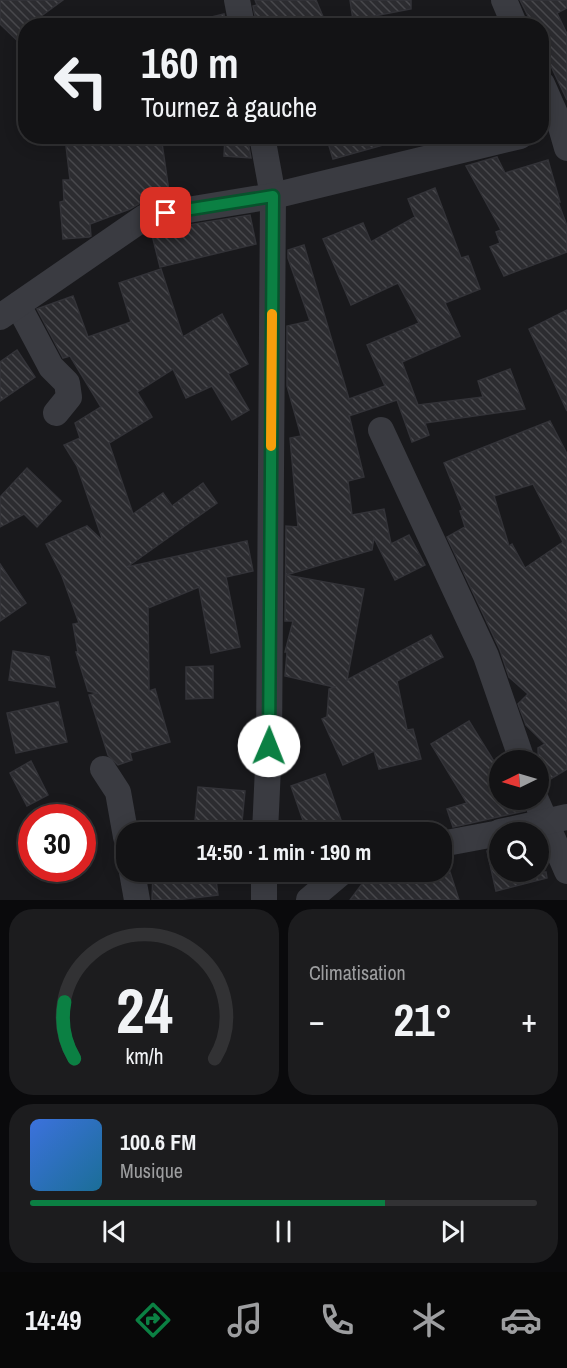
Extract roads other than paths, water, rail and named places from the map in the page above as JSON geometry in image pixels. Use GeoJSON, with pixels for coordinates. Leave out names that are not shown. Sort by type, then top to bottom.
{"type":"FeatureCollection","features":[{"type":"Feature","properties":{"kind":"street"},"geometry":{"type":"LineString","coordinates":[[237,0],[240,18]]}},
{"type":"Feature","properties":{"kind":"street"},"geometry":{"type":"LineString","coordinates":[[504,0],[512,18]]}},
{"type":"Feature","properties":{"kind":"street"},"geometry":{"type":"LineString","coordinates":[[549,104],[559,133]]}},
{"type":"Feature","properties":{"kind":"street"},"geometry":{"type":"LineString","coordinates":[[263,144],[273,196],[269,746],[265,822]]}},
{"type":"Feature","properties":{"kind":"street"},"geometry":{"type":"LineString","coordinates":[[56,413],[69,397],[67,383],[51,367],[9,311],[145,217],[273,196],[487,144]]}},
{"type":"Feature","properties":{"kind":"street"},"geometry":{"type":"LineString","coordinates":[[381,430],[486,656],[519,750]]}},
{"type":"Feature","properties":{"kind":"street"},"geometry":{"type":"LineString","coordinates":[[103,769],[118,792],[123,822]]}},
{"type":"Feature","properties":{"kind":"street"},"geometry":{"type":"LineString","coordinates":[[557,820],[567,871]]}},
{"type":"Feature","properties":{"kind":"street"},"geometry":{"type":"LineString","coordinates":[[452,842],[489,834]]}},
{"type":"Feature","properties":{"kind":"street"},"geometry":{"type":"LineString","coordinates":[[134,882],[137,900]]}},
{"type":"Feature","properties":{"kind":"street"},"geometry":{"type":"LineString","coordinates":[[264,882],[264,900]]}},
{"type":"Feature","properties":{"kind":"street"},"geometry":{"type":"LineString","coordinates":[[309,900],[330,882]]}}]}
